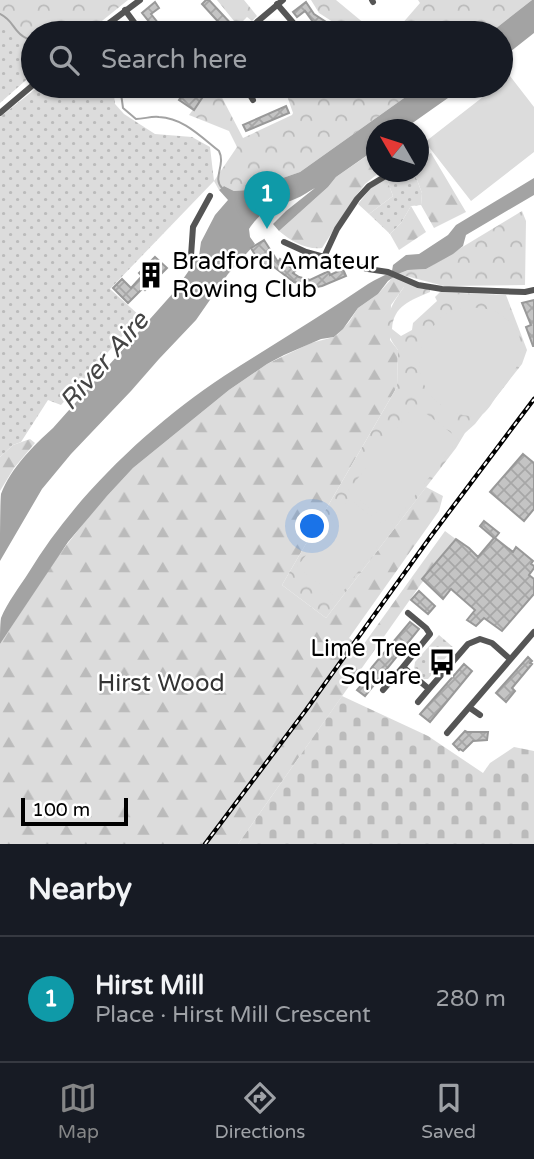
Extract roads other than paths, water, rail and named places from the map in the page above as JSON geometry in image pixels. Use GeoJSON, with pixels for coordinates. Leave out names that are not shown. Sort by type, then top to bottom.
{"type":"FeatureCollection","features":[{"type":"Feature","properties":{"kind":"street"},"geometry":{"type":"LineString","coordinates":[[111,21],[140,0]]}},
{"type":"Feature","properties":{"kind":"street"},"geometry":{"type":"LineString","coordinates":[[258,21],[280,2],[293,21]]}},
{"type":"Feature","properties":{"kind":"street"},"geometry":{"type":"LineString","coordinates":[[125,10],[133,21]]}},
{"type":"Feature","properties":{"kind":"street"},"geometry":{"type":"LineString","coordinates":[[0,113],[21,95]]}},
{"type":"Feature","properties":{"kind":"street"},"geometry":{"type":"LineString","coordinates":[[324,257],[337,229],[357,198],[376,182]]}},
{"type":"Feature","properties":{"kind":"street"},"geometry":{"type":"LineString","coordinates":[[191,256],[193,227],[210,196]]}},
{"type":"Feature","properties":{"kind":"street"},"geometry":{"type":"LineString","coordinates":[[284,242],[306,252],[388,272],[418,285],[442,289],[534,290]]}},
{"type":"Feature","properties":{"kind":"street"},"geometry":{"type":"LineString","coordinates":[[383,690],[430,634],[408,613]]}},
{"type":"Feature","properties":{"kind":"street"},"geometry":{"type":"LineString","coordinates":[[447,733],[534,632]]}},
{"type":"Feature","properties":{"kind":"street"},"geometry":{"type":"LineString","coordinates":[[418,702],[468,644],[480,639],[492,643],[510,659]]}},
{"type":"Feature","properties":{"kind":"street"},"geometry":{"type":"LineString","coordinates":[[403,667],[429,689]]}},
{"type":"Feature","properties":{"kind":"street"},"geometry":{"type":"LineString","coordinates":[[470,708],[480,715]]}},
{"type":"Feature","properties":{"kind":"waterway"},"geometry":{"type":"LineString","coordinates":[[0,14],[21,35]]}},
{"type":"Feature","properties":{"kind":"waterway"},"geometry":{"type":"LineString","coordinates":[[122,98],[123,108],[136,119],[156,117],[176,121],[219,151],[221,161],[218,180],[222,188]]}},
{"type":"Feature","properties":{"kind":"railway"},"geometry":{"type":"LineString","coordinates":[[205,844],[534,399]]}},
{"type":"Feature","properties":{"kind":"place","name":"Hirst Mill"},"geometry":{"type":"Point","coordinates":[267,229]}},
{"type":"Feature","properties":{"kind":"place","name":"Bradford Amateur Rowing Club"},"geometry":{"type":"Point","coordinates":[151,275]}},
{"type":"Feature","properties":{"kind":"place","name":"Lime Tree Square"},"geometry":{"type":"Point","coordinates":[442,662]}},
{"type":"Feature","properties":{"kind":"water label","name":"River Aire"},"geometry":{"type":"Point","coordinates":[104,361]}},
{"type":"Feature","properties":{"kind":"park label","name":"Hirst Wood"},"geometry":{"type":"Point","coordinates":[161,683]}}]}
